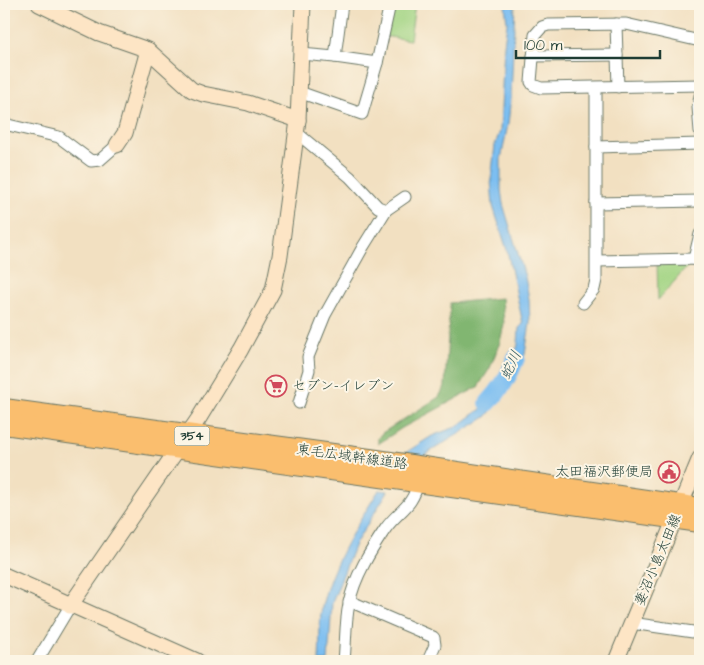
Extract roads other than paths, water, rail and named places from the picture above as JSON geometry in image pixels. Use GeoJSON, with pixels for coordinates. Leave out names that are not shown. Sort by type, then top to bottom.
{"type":"FeatureCollection","features":[{"type":"Feature","properties":{"kind":"highway","name":"東毛広域幹線道路"},"geometry":{"type":"LineString","coordinates":[[4,409],[182,442]]}},
{"type":"Feature","properties":{"kind":"highway","name":"東毛広域幹線道路"},"geometry":{"type":"LineString","coordinates":[[4,424],[182,442],[376,468],[421,478],[686,510],[700,522]]}},
{"type":"Feature","properties":{"kind":"street"},"geometry":{"type":"LineString","coordinates":[[39,4],[99,33],[148,50],[192,90],[248,103],[298,126],[378,207],[386,210]]}},
{"type":"Feature","properties":{"kind":"street"},"geometry":{"type":"LineString","coordinates":[[37,661],[70,606],[182,442],[242,349],[273,290],[280,256],[298,126],[303,4]]}},
{"type":"Feature","properties":{"kind":"street"},"geometry":{"type":"LineString","coordinates":[[335,56],[342,4]]}},
{"type":"Feature","properties":{"kind":"street"},"geometry":{"type":"LineString","coordinates":[[299,92],[362,114],[377,63],[390,4]]}},
{"type":"Feature","properties":{"kind":"street"},"geometry":{"type":"LineString","coordinates":[[700,41],[637,26],[616,24],[542,27],[535,35],[532,82],[541,88],[700,85]]}},
{"type":"Feature","properties":{"kind":"street"},"geometry":{"type":"LineString","coordinates":[[616,24],[618,87]]}},
{"type":"Feature","properties":{"kind":"street"},"geometry":{"type":"LineString","coordinates":[[4,124],[58,137],[91,161],[100,160],[117,145],[125,133],[148,50]]}},
{"type":"Feature","properties":{"kind":"street"},"geometry":{"type":"LineString","coordinates":[[301,54],[335,56],[377,63]]}},
{"type":"Feature","properties":{"kind":"street"},"geometry":{"type":"LineString","coordinates":[[533,56],[617,55]]}},
{"type":"Feature","properties":{"kind":"street"},"geometry":{"type":"LineString","coordinates":[[584,304],[594,289],[596,280],[596,88]]}},
{"type":"Feature","properties":{"kind":"street"},"geometry":{"type":"LineString","coordinates":[[700,96],[698,107],[700,131]]}},
{"type":"Feature","properties":{"kind":"street"},"geometry":{"type":"LineString","coordinates":[[596,147],[700,144]]}},
{"type":"Feature","properties":{"kind":"street"},"geometry":{"type":"LineString","coordinates":[[299,403],[309,370],[308,357],[325,315],[386,210],[405,197]]}},
{"type":"Feature","properties":{"kind":"street"},"geometry":{"type":"LineString","coordinates":[[596,203],[700,201]]}},
{"type":"Feature","properties":{"kind":"street"},"geometry":{"type":"LineString","coordinates":[[597,261],[697,260],[700,234]]}},
{"type":"Feature","properties":{"kind":"street","name":"妻沼小島太田線"},"geometry":{"type":"LineString","coordinates":[[616,661],[686,510],[700,458]]}},
{"type":"Feature","properties":{"kind":"street"},"geometry":{"type":"LineString","coordinates":[[344,661],[349,602],[354,585],[387,527],[413,500],[421,478]]}},
{"type":"Feature","properties":{"kind":"street"},"geometry":{"type":"LineString","coordinates":[[4,575],[197,661]]}},
{"type":"Feature","properties":{"kind":"street"},"geometry":{"type":"LineString","coordinates":[[349,602],[433,637],[434,645],[428,661]]}},
{"type":"Feature","properties":{"kind":"street"},"geometry":{"type":"LineString","coordinates":[[632,623],[700,634]]}},
{"type":"Feature","properties":{"kind":"water"},"geometry":{"type":"Polygon","coordinates":[[[505,4],[515,4],[511,97],[501,159],[501,190],[503,204],[525,277],[529,299],[530,323],[525,354],[514,382],[486,417],[423,456],[405,453],[432,436],[458,426],[481,409],[502,386],[513,366],[518,344],[519,328],[523,324],[507,250],[493,206],[491,180],[495,145],[500,131],[504,45],[507,23],[505,4]]]}},
{"type":"Feature","properties":{"kind":"water"},"geometry":{"type":"Polygon","coordinates":[[[379,490],[388,491],[355,544],[332,603],[328,661],[319,661],[322,607],[331,576],[345,546],[379,490]]]}},
{"type":"Feature","properties":{"kind":"waterway","name":"蛇川"},"geometry":{"type":"LineString","coordinates":[[488,403],[504,382],[516,358]]}},
{"type":"Feature","properties":{"kind":"place","name":"セブン-イレブン"},"geometry":{"type":"Point","coordinates":[276,386]}},
{"type":"Feature","properties":{"kind":"place","name":"太田福沢郵便局"},"geometry":{"type":"Point","coordinates":[669,472]}}]}
